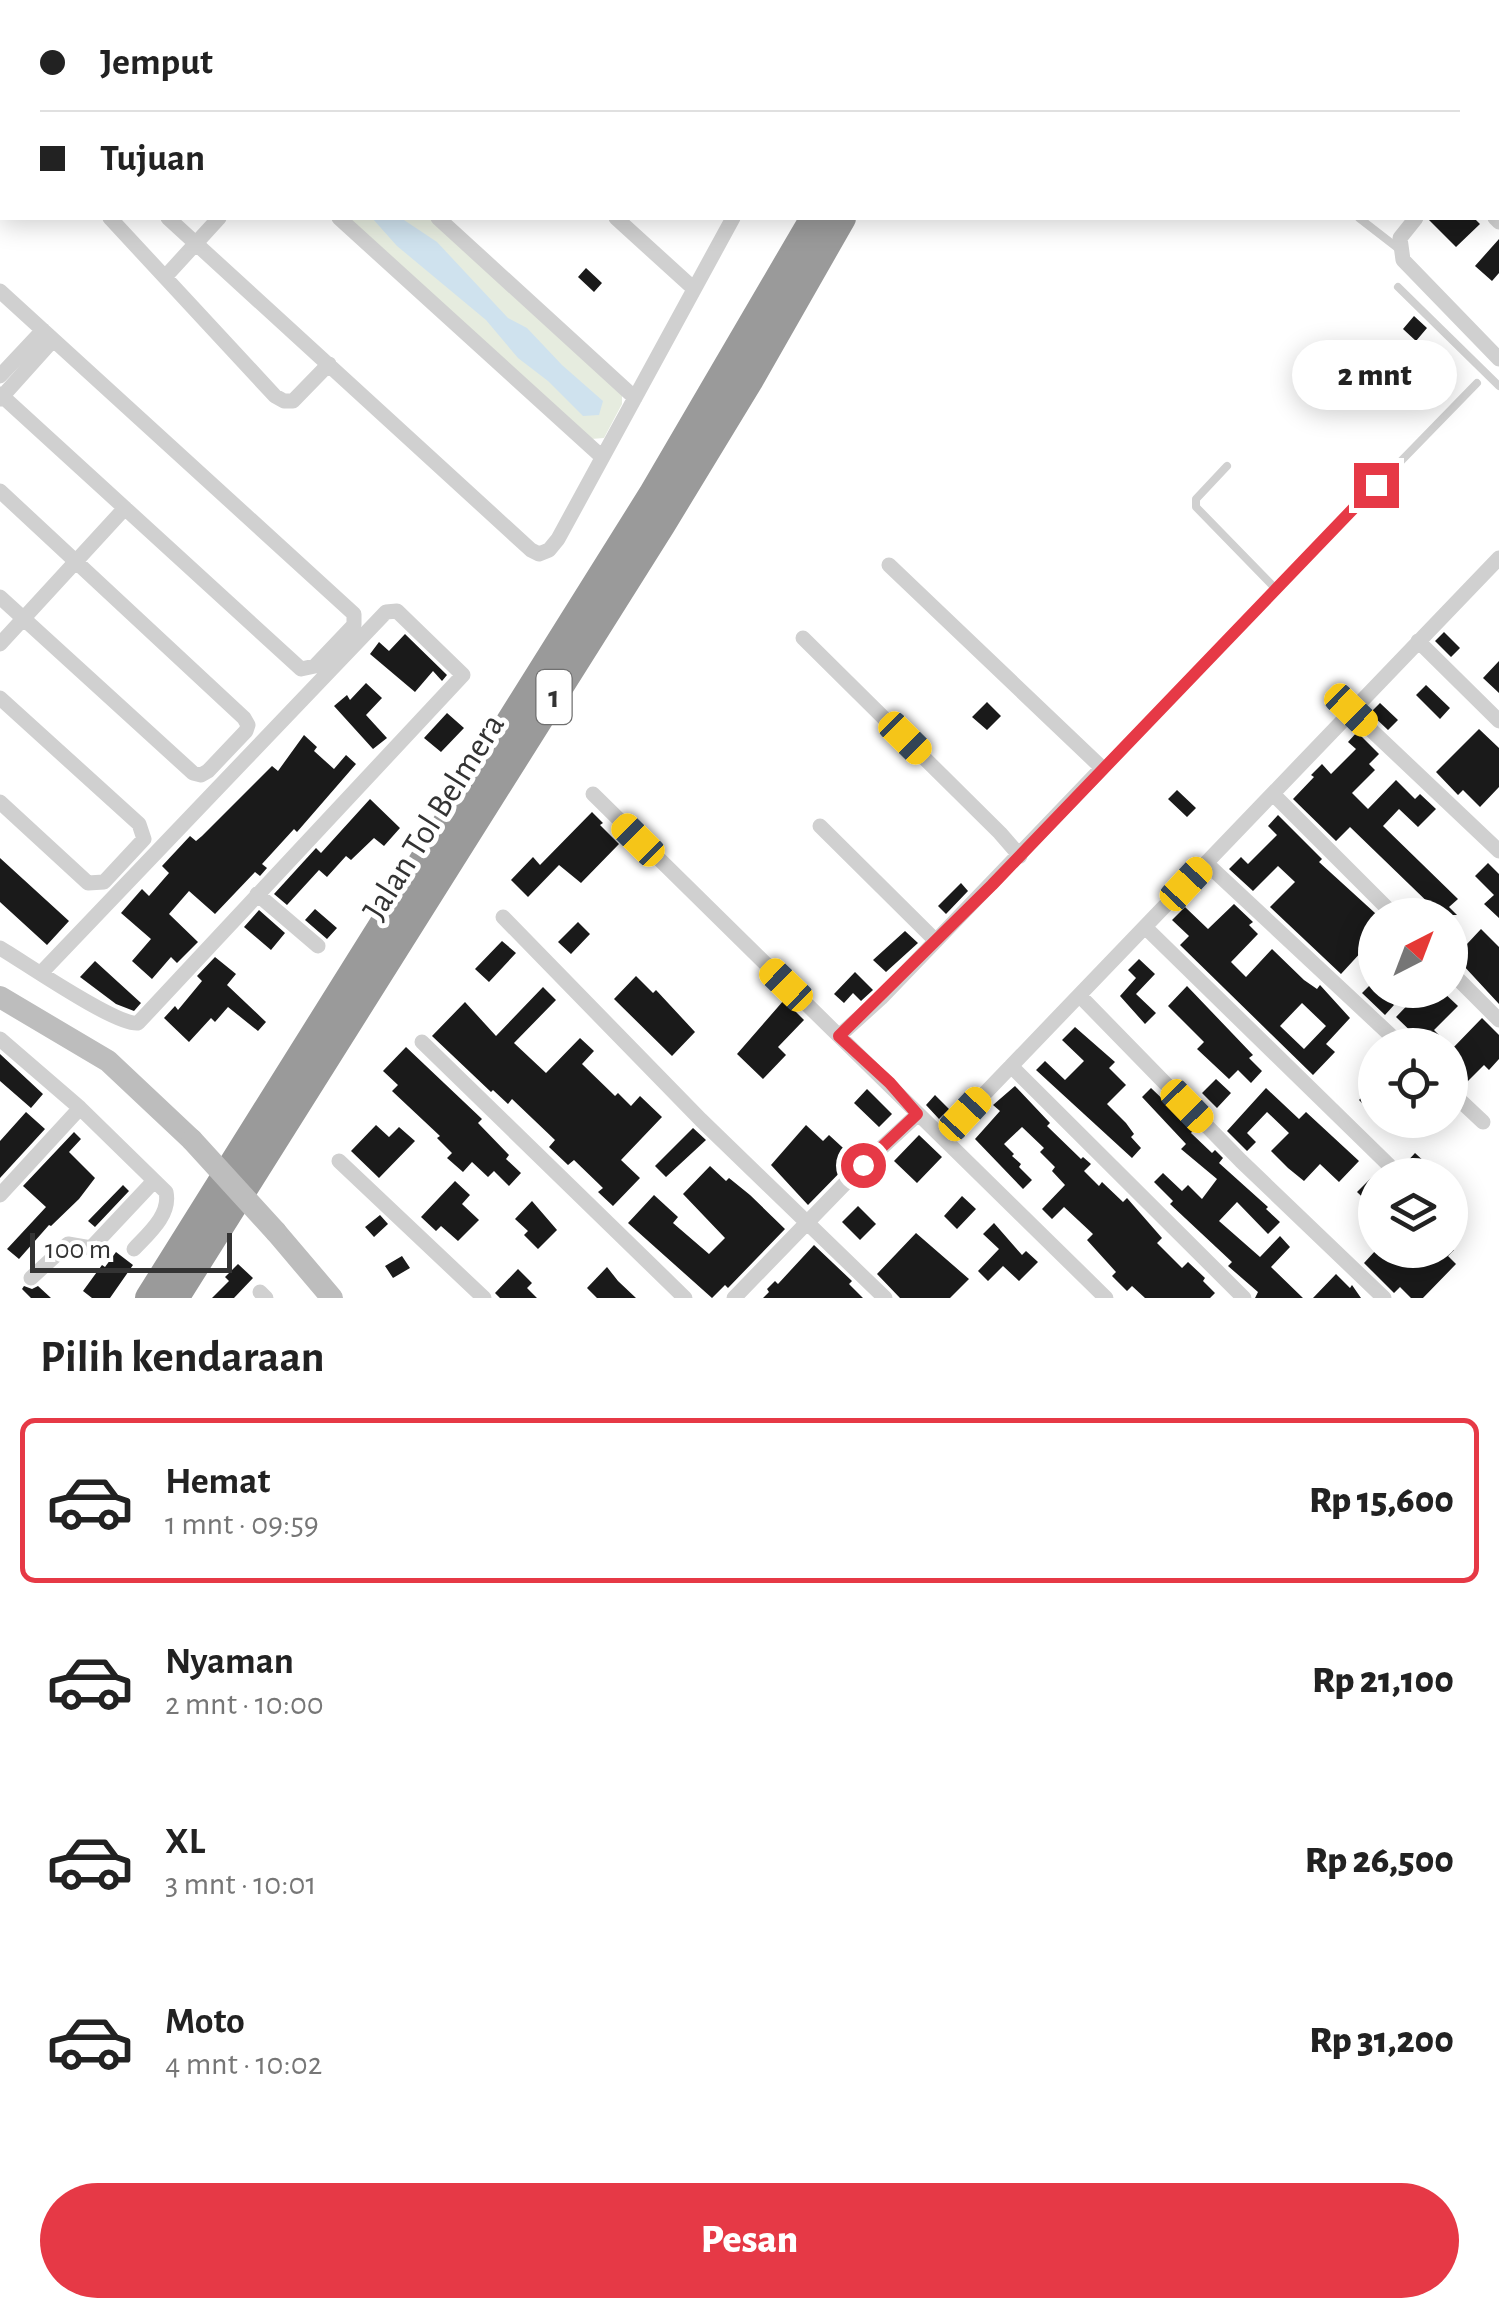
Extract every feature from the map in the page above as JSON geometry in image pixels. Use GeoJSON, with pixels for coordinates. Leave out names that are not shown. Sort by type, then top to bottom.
{"type":"FeatureCollection","features":[{"type":"Feature","properties":{"kind":"highway","name":"Jalan Tol Belmera"},"geometry":{"type":"LineString","coordinates":[[149,1298],[652,494],[813,220]]}},
{"type":"Feature","properties":{"kind":"highway","name":"Jalan Tol Belmera"},"geometry":{"type":"LineString","coordinates":[[175,1298],[652,541],[841,220]]}},
{"type":"Feature","properties":{"kind":"main road"},"geometry":{"type":"LineString","coordinates":[[0,997],[108,1061],[192,1140],[332,1298]]}},
{"type":"Feature","properties":{"kind":"street"},"geometry":{"type":"LineString","coordinates":[[112,220],[284,402],[294,400],[328,364]]}},
{"type":"Feature","properties":{"kind":"street"},"geometry":{"type":"LineString","coordinates":[[170,220],[539,554],[549,550],[558,539],[731,220]]}},
{"type":"Feature","properties":{"kind":"street"},"geometry":{"type":"LineString","coordinates":[[166,276],[217,220]]}},
{"type":"Feature","properties":{"kind":"street"},"geometry":{"type":"LineString","coordinates":[[341,220],[602,457]]}},
{"type":"Feature","properties":{"kind":"street"},"geometry":{"type":"LineString","coordinates":[[440,220],[635,398]]}},
{"type":"Feature","properties":{"kind":"street"},"geometry":{"type":"LineString","coordinates":[[618,220],[693,288]]}},
{"type":"Feature","properties":{"kind":"street"},"geometry":{"type":"LineString","coordinates":[[1414,220],[1402,234],[1400,250],[1410,270],[1499,359]]}},
{"type":"Feature","properties":{"kind":"street"},"geometry":{"type":"LineString","coordinates":[[0,291],[354,614],[354,624],[316,666],[300,668],[1,396],[48,335]]}},
{"type":"Feature","properties":{"kind":"street"},"geometry":{"type":"LineString","coordinates":[[0,376],[48,335]]}},
{"type":"Feature","properties":{"kind":"street"},"geometry":{"type":"LineString","coordinates":[[0,490],[244,718],[246,732],[208,771],[201,775],[193,773],[0,596]]}},
{"type":"Feature","properties":{"kind":"street"},"geometry":{"type":"LineString","coordinates":[[0,644],[125,508]]}},
{"type":"Feature","properties":{"kind":"street"},"geometry":{"type":"LineString","coordinates":[[942,1137],[1418,641],[1493,577],[1499,558]]}},
{"type":"Feature","properties":{"kind":"street"},"geometry":{"type":"LineString","coordinates":[[839,1036],[936,942],[1102,768],[889,565]]}},
{"type":"Feature","properties":{"kind":"street"},"geometry":{"type":"LineString","coordinates":[[0,948],[41,973],[121,1021],[138,1023],[463,675],[395,610],[386,612],[41,973]]}},
{"type":"Feature","properties":{"kind":"street"},"geometry":{"type":"LineString","coordinates":[[803,638],[1020,856]]}},
{"type":"Feature","properties":{"kind":"street"},"geometry":{"type":"LineString","coordinates":[[1418,641],[1499,720]]}},
{"type":"Feature","properties":{"kind":"street"},"geometry":{"type":"LineString","coordinates":[[0,698],[140,824],[144,838],[104,882],[88,882],[0,802]]}},
{"type":"Feature","properties":{"kind":"street"},"geometry":{"type":"LineString","coordinates":[[1351,710],[1499,851]]}},
{"type":"Feature","properties":{"kind":"street"},"geometry":{"type":"LineString","coordinates":[[592,794],[1106,1298]]}},
{"type":"Feature","properties":{"kind":"street"},"geometry":{"type":"LineString","coordinates":[[1274,794],[1377,898]]}},
{"type":"Feature","properties":{"kind":"street"},"geometry":{"type":"LineString","coordinates":[[820,826],[936,942]]}},
{"type":"Feature","properties":{"kind":"street"},"geometry":{"type":"LineString","coordinates":[[1206,863],[1382,1028]]}},
{"type":"Feature","properties":{"kind":"street"},"geometry":{"type":"LineString","coordinates":[[257,894],[318,946]]}},
{"type":"Feature","properties":{"kind":"street"},"geometry":{"type":"LineString","coordinates":[[503,917],[701,1120],[886,1298]]}},
{"type":"Feature","properties":{"kind":"street"},"geometry":{"type":"LineString","coordinates":[[1146,928],[1382,1158]]}},
{"type":"Feature","properties":{"kind":"street"},"geometry":{"type":"LineString","coordinates":[[1468,989],[1499,1020]]}},
{"type":"Feature","properties":{"kind":"street"},"geometry":{"type":"LineString","coordinates":[[1080,996],[1241,1161],[1384,1298]]}},
{"type":"Feature","properties":{"kind":"street"},"geometry":{"type":"LineString","coordinates":[[0,1039],[80,1108],[166,1192],[168,1201],[162,1215],[134,1250]]}},
{"type":"Feature","properties":{"kind":"street"},"geometry":{"type":"LineString","coordinates":[[422,1042],[686,1298]]}},
{"type":"Feature","properties":{"kind":"street"},"geometry":{"type":"LineString","coordinates":[[1010,1066],[1244,1298]]}},
{"type":"Feature","properties":{"kind":"street"},"geometry":{"type":"LineString","coordinates":[[0,1195],[80,1108]]}},
{"type":"Feature","properties":{"kind":"street"},"geometry":{"type":"LineString","coordinates":[[1468,1108],[1482,1122]]}},
{"type":"Feature","properties":{"kind":"street"},"geometry":{"type":"LineString","coordinates":[[734,1298],[917,1114]]}},
{"type":"Feature","properties":{"kind":"street"},"geometry":{"type":"LineString","coordinates":[[339,1161],[484,1298]]}},
{"type":"Feature","properties":{"kind":"street"},"geometry":{"type":"LineString","coordinates":[[32,1278],[68,1244],[91,1248],[154,1181]]}},
{"type":"Feature","properties":{"kind":"lane"},"geometry":{"type":"LineString","coordinates":[[1362,220],[1400,250]]}},
{"type":"Feature","properties":{"kind":"lane"},"geometry":{"type":"LineString","coordinates":[[1398,288],[1499,386]]}},
{"type":"Feature","properties":{"kind":"lane"},"geometry":{"type":"LineString","coordinates":[[1102,768],[1477,382]]}},
{"type":"Feature","properties":{"kind":"lane"},"geometry":{"type":"LineString","coordinates":[[1228,466],[1196,499],[1196,507],[1275,588]]}},
{"type":"Feature","properties":{"kind":"shaded area"},"geometry":{"type":"Polygon","coordinates":[[[350,220],[431,220],[622,394],[622,404],[604,438],[591,439],[350,220]]]}},
{"type":"Feature","properties":{"kind":"water"},"geometry":{"type":"Polygon","coordinates":[[[374,220],[404,220],[437,242],[508,318],[527,328],[603,401],[599,415],[583,416],[518,358],[486,320],[397,246],[374,220]]]}},
{"type":"Feature","properties":{"kind":"building"},"geometry":{"type":"Polygon","coordinates":[[[1429,220],[1476,220],[1480,224],[1456,247],[1429,220]]]}},
{"type":"Feature","properties":{"kind":"building"},"geometry":{"type":"Polygon","coordinates":[[[1499,239],[1499,273],[1492,281],[1475,266],[1499,239]]]}},
{"type":"Feature","properties":{"kind":"building"},"geometry":{"type":"Polygon","coordinates":[[[586,268],[602,283],[594,292],[578,277],[586,268]]]}},
{"type":"Feature","properties":{"kind":"building"},"geometry":{"type":"Polygon","coordinates":[[[1414,316],[1427,328],[1416,341],[1403,329],[1414,316]]]}},
{"type":"Feature","properties":{"kind":"building"},"geometry":{"type":"Polygon","coordinates":[[[1444,632],[1460,648],[1451,657],[1435,641],[1444,632]]]}},
{"type":"Feature","properties":{"kind":"building"},"geometry":{"type":"Polygon","coordinates":[[[405,634],[447,675],[442,681],[433,671],[415,692],[370,654],[379,642],[389,651],[405,634]]]}},
{"type":"Feature","properties":{"kind":"building"},"geometry":{"type":"Polygon","coordinates":[[[1499,661],[1499,693],[1483,678],[1499,661]]]}},
{"type":"Feature","properties":{"kind":"building"},"geometry":{"type":"Polygon","coordinates":[[[366,683],[382,698],[366,715],[387,738],[373,749],[334,706],[347,695],[350,700],[366,683]]]}},
{"type":"Feature","properties":{"kind":"building"},"geometry":{"type":"Polygon","coordinates":[[[1426,685],[1450,708],[1440,719],[1416,695],[1426,685]]]}},
{"type":"Feature","properties":{"kind":"building"},"geometry":{"type":"Polygon","coordinates":[[[987,702],[1001,716],[987,730],[972,717],[987,702]]]}},
{"type":"Feature","properties":{"kind":"building"},"geometry":{"type":"Polygon","coordinates":[[[1380,703],[1398,720],[1388,730],[1370,713],[1380,703]]]}},
{"type":"Feature","properties":{"kind":"building"},"geometry":{"type":"Polygon","coordinates":[[[447,713],[464,728],[441,752],[424,738],[447,713]]]}},
{"type":"Feature","properties":{"kind":"building"},"geometry":{"type":"Polygon","coordinates":[[[1479,729],[1499,748],[1499,787],[1480,807],[1463,790],[1458,795],[1436,772],[1479,729]]]}},
{"type":"Feature","properties":{"kind":"building"},"geometry":{"type":"Polygon","coordinates":[[[1357,732],[1379,754],[1369,764],[1375,770],[1352,793],[1368,809],[1396,780],[1415,799],[1420,794],[1436,809],[1418,827],[1399,809],[1383,826],[1457,898],[1423,898],[1350,827],[1336,841],[1293,799],[1322,764],[1331,774],[1356,749],[1348,742],[1357,732]]]}},
{"type":"Feature","properties":{"kind":"building"},"geometry":{"type":"Polygon","coordinates":[[[304,735],[317,747],[314,751],[334,769],[346,755],[356,764],[297,832],[294,829],[262,864],[267,868],[260,876],[255,872],[215,914],[189,891],[169,914],[198,942],[177,963],[171,957],[152,979],[132,961],[151,939],[121,913],[142,889],[149,896],[169,873],[162,866],[190,836],[196,841],[272,766],[278,771],[304,735]]]}},
{"type":"Feature","properties":{"kind":"building"},"geometry":{"type":"Polygon","coordinates":[[[1177,790],[1196,808],[1187,817],[1168,799],[1177,790]]]}},
{"type":"Feature","properties":{"kind":"building"},"geometry":{"type":"Polygon","coordinates":[[[370,799],[400,828],[384,846],[374,838],[351,860],[346,856],[327,877],[319,870],[287,905],[274,894],[316,848],[321,853],[370,799]]]}},
{"type":"Feature","properties":{"kind":"building"},"geometry":{"type":"Polygon","coordinates":[[[592,812],[619,844],[581,883],[559,865],[528,897],[511,880],[533,857],[540,865],[592,812]]]}},
{"type":"Feature","properties":{"kind":"building"},"geometry":{"type":"Polygon","coordinates":[[[1278,815],[1322,859],[1319,862],[1359,898],[1358,956],[1341,974],[1270,907],[1295,882],[1278,866],[1253,891],[1229,869],[1241,857],[1248,864],[1277,835],[1268,826],[1278,815]]]}},
{"type":"Feature","properties":{"kind":"building"},"geometry":{"type":"Polygon","coordinates":[[[0,858],[69,921],[47,945],[0,902],[0,858]]]}},
{"type":"Feature","properties":{"kind":"building"},"geometry":{"type":"Polygon","coordinates":[[[1488,863],[1499,874],[1499,918],[1484,904],[1494,895],[1475,876],[1488,863]]]}},
{"type":"Feature","properties":{"kind":"building"},"geometry":{"type":"Polygon","coordinates":[[[961,883],[968,891],[946,914],[938,906],[961,883]]]}},
{"type":"Feature","properties":{"kind":"building"},"geometry":{"type":"Polygon","coordinates":[[[1234,904],[1253,922],[1249,925],[1258,934],[1231,962],[1246,977],[1272,949],[1304,980],[1317,989],[1320,985],[1350,1018],[1326,1044],[1335,1052],[1313,1075],[1180,945],[1189,936],[1172,920],[1185,907],[1208,929],[1234,904]],[[1302,1003],[1280,1026],[1304,1049],[1326,1026],[1302,1003]]]}},
{"type":"Feature","properties":{"kind":"building"},"geometry":{"type":"Polygon","coordinates":[[[315,909],[337,928],[327,939],[305,920],[315,909]]]}},
{"type":"Feature","properties":{"kind":"building"},"geometry":{"type":"Polygon","coordinates":[[[259,910],[285,933],[271,950],[244,927],[259,910]]]}},
{"type":"Feature","properties":{"kind":"building"},"geometry":{"type":"Polygon","coordinates":[[[578,922],[590,934],[571,954],[558,942],[578,922]]]}},
{"type":"Feature","properties":{"kind":"building"},"geometry":{"type":"Polygon","coordinates":[[[1481,929],[1499,947],[1499,1004],[1468,970],[1468,943],[1481,929]]]}},
{"type":"Feature","properties":{"kind":"building"},"geometry":{"type":"Polygon","coordinates":[[[905,931],[918,943],[886,972],[873,960],[905,931]]]}},
{"type":"Feature","properties":{"kind":"building"},"geometry":{"type":"Polygon","coordinates":[[[502,941],[516,953],[489,982],[475,969],[502,941]]]}},
{"type":"Feature","properties":{"kind":"building"},"geometry":{"type":"Polygon","coordinates":[[[215,957],[236,974],[227,985],[266,1022],[258,1031],[228,1007],[215,1022],[211,1018],[189,1042],[164,1018],[175,1006],[178,1010],[202,981],[197,976],[215,957]]]}},
{"type":"Feature","properties":{"kind":"building"},"geometry":{"type":"Polygon","coordinates":[[[1139,959],[1155,974],[1136,994],[1156,1013],[1145,1024],[1120,996],[1136,978],[1128,970],[1139,959]]]}},
{"type":"Feature","properties":{"kind":"building"},"geometry":{"type":"Polygon","coordinates":[[[95,961],[141,1003],[134,1011],[116,1004],[80,977],[95,961]]]}},
{"type":"Feature","properties":{"kind":"building"},"geometry":{"type":"Polygon","coordinates":[[[855,972],[873,990],[861,1001],[853,993],[844,1003],[834,994],[855,972]]]}},
{"type":"Feature","properties":{"kind":"building"},"geometry":{"type":"Polygon","coordinates":[[[636,976],[653,993],[656,990],[695,1032],[672,1056],[614,999],[636,976]]]}},
{"type":"Feature","properties":{"kind":"building"},"geometry":{"type":"Polygon","coordinates":[[[1187,986],[1253,1055],[1249,1058],[1262,1071],[1251,1083],[1238,1070],[1229,1079],[1197,1049],[1204,1042],[1168,1006],[1187,986]]]}},
{"type":"Feature","properties":{"kind":"building"},"geometry":{"type":"Polygon","coordinates":[[[543,987],[556,1000],[514,1043],[546,1073],[580,1038],[594,1051],[582,1064],[615,1096],[618,1093],[631,1106],[640,1096],[662,1117],[621,1160],[640,1178],[613,1206],[598,1192],[603,1188],[574,1160],[568,1165],[549,1147],[555,1140],[512,1099],[508,1104],[491,1092],[432,1036],[465,1002],[496,1036],[543,987]]]}},
{"type":"Feature","properties":{"kind":"building"},"geometry":{"type":"Polygon","coordinates":[[[784,1000],[804,1020],[778,1047],[786,1055],[763,1079],[737,1054],[784,1000]]]}},
{"type":"Feature","properties":{"kind":"building"},"geometry":{"type":"Polygon","coordinates":[[[1405,1008],[1456,1008],[1436,1028],[1407,1028],[1396,1017],[1405,1008]]]}},
{"type":"Feature","properties":{"kind":"building"},"geometry":{"type":"Polygon","coordinates":[[[1482,1018],[1499,1035],[1499,1059],[1489,1070],[1484,1065],[1468,1081],[1468,1032],[1482,1018]]]}},
{"type":"Feature","properties":{"kind":"building"},"geometry":{"type":"Polygon","coordinates":[[[1075,1027],[1115,1062],[1109,1068],[1126,1085],[1107,1104],[1126,1123],[1141,1148],[1132,1158],[1036,1070],[1045,1061],[1065,1080],[1084,1061],[1062,1040],[1075,1027]]]}},
{"type":"Feature","properties":{"kind":"building"},"geometry":{"type":"Polygon","coordinates":[[[406,1047],[482,1119],[478,1123],[509,1155],[506,1159],[521,1173],[509,1186],[494,1171],[488,1177],[472,1162],[463,1172],[447,1158],[452,1153],[437,1138],[440,1136],[392,1091],[398,1085],[383,1071],[406,1047]]]}},
{"type":"Feature","properties":{"kind":"building"},"geometry":{"type":"Polygon","coordinates":[[[0,1054],[43,1094],[31,1108],[0,1081],[0,1054]]]}},
{"type":"Feature","properties":{"kind":"building"},"geometry":{"type":"Polygon","coordinates":[[[1216,1079],[1231,1093],[1217,1108],[1202,1093],[1216,1079]]]}},
{"type":"Feature","properties":{"kind":"building"},"geometry":{"type":"Polygon","coordinates":[[[1015,1086],[1050,1123],[1047,1126],[1091,1164],[1084,1171],[1123,1202],[1127,1198],[1162,1238],[1157,1243],[1182,1268],[1188,1262],[1205,1278],[1203,1281],[1215,1293],[1210,1298],[1145,1298],[1132,1286],[1127,1291],[1112,1276],[1116,1272],[1087,1240],[1093,1234],[1064,1207],[1052,1219],[1042,1209],[1065,1185],[1040,1152],[1044,1148],[1022,1127],[1004,1144],[1032,1180],[1023,1189],[975,1139],[1000,1111],[993,1105],[1015,1086]]]}},
{"type":"Feature","properties":{"kind":"building"},"geometry":{"type":"Polygon","coordinates":[[[1151,1088],[1194,1129],[1191,1133],[1223,1158],[1219,1163],[1280,1222],[1268,1234],[1237,1202],[1219,1221],[1260,1257],[1280,1236],[1290,1247],[1271,1267],[1303,1298],[1255,1298],[1258,1292],[1228,1266],[1232,1262],[1170,1204],[1173,1201],[1154,1182],[1163,1173],[1182,1191],[1188,1185],[1202,1199],[1217,1179],[1181,1149],[1186,1144],[1142,1097],[1151,1088]]]}},
{"type":"Feature","properties":{"kind":"building"},"geometry":{"type":"Polygon","coordinates":[[[1266,1088],[1299,1119],[1306,1112],[1358,1162],[1339,1182],[1320,1164],[1304,1181],[1271,1151],[1289,1133],[1267,1112],[1247,1133],[1256,1142],[1247,1151],[1227,1131],[1266,1088]]]}},
{"type":"Feature","properties":{"kind":"building"},"geometry":{"type":"Polygon","coordinates":[[[867,1089],[892,1114],[879,1127],[854,1103],[867,1089]]]}},
{"type":"Feature","properties":{"kind":"building"},"geometry":{"type":"Polygon","coordinates":[[[935,1095],[949,1109],[939,1119],[926,1105],[935,1095]]]}},
{"type":"Feature","properties":{"kind":"building"},"geometry":{"type":"Polygon","coordinates":[[[26,1112],[45,1129],[0,1178],[0,1141],[26,1112]]]}},
{"type":"Feature","properties":{"kind":"building"},"geometry":{"type":"Polygon","coordinates":[[[376,1125],[389,1137],[399,1127],[415,1141],[379,1178],[351,1151],[376,1125]]]}},
{"type":"Feature","properties":{"kind":"building"},"geometry":{"type":"Polygon","coordinates":[[[806,1125],[823,1141],[829,1135],[854,1158],[808,1205],[771,1165],[806,1125]]]}},
{"type":"Feature","properties":{"kind":"building"},"geometry":{"type":"Polygon","coordinates":[[[693,1128],[706,1140],[666,1177],[655,1166],[693,1128]]]}},
{"type":"Feature","properties":{"kind":"building"},"geometry":{"type":"Polygon","coordinates":[[[74,1132],[81,1139],[69,1152],[95,1178],[19,1259],[7,1249],[46,1207],[23,1186],[74,1132]]]}},
{"type":"Feature","properties":{"kind":"building"},"geometry":{"type":"Polygon","coordinates":[[[919,1135],[942,1157],[917,1183],[894,1161],[919,1135]]]}},
{"type":"Feature","properties":{"kind":"building"},"geometry":{"type":"Polygon","coordinates":[[[710,1166],[750,1195],[785,1229],[728,1288],[725,1285],[712,1298],[628,1223],[654,1195],[678,1217],[673,1223],[709,1254],[725,1238],[683,1194],[710,1166]]]}},
{"type":"Feature","properties":{"kind":"building"},"geometry":{"type":"Polygon","coordinates":[[[455,1181],[470,1195],[462,1204],[479,1220],[458,1241],[441,1226],[436,1231],[421,1217],[455,1181]]]}},
{"type":"Feature","properties":{"kind":"building"},"geometry":{"type":"Polygon","coordinates":[[[123,1185],[129,1191],[95,1227],[88,1221],[123,1185]]]}},
{"type":"Feature","properties":{"kind":"building"},"geometry":{"type":"Polygon","coordinates":[[[962,1196],[976,1209],[957,1229],[944,1216],[962,1196]]]}},
{"type":"Feature","properties":{"kind":"building"},"geometry":{"type":"Polygon","coordinates":[[[532,1201],[557,1230],[538,1249],[524,1235],[528,1231],[515,1219],[532,1201]]]}},
{"type":"Feature","properties":{"kind":"building"},"geometry":{"type":"Polygon","coordinates":[[[858,1206],[876,1224],[860,1240],[842,1222],[858,1206]]]}},
{"type":"Feature","properties":{"kind":"building"},"geometry":{"type":"Polygon","coordinates":[[[380,1215],[388,1224],[374,1237],[365,1227],[380,1215]]]}},
{"type":"Feature","properties":{"kind":"building"},"geometry":{"type":"Polygon","coordinates":[[[994,1223],[1022,1255],[1026,1251],[1038,1262],[1019,1281],[1003,1266],[988,1281],[978,1271],[999,1249],[983,1234],[994,1223]]]}},
{"type":"Feature","properties":{"kind":"building"},"geometry":{"type":"Polygon","coordinates":[[[916,1233],[969,1279],[950,1298],[900,1298],[877,1274],[916,1233]]]}},
{"type":"Feature","properties":{"kind":"building"},"geometry":{"type":"Polygon","coordinates":[[[814,1245],[852,1281],[849,1284],[863,1298],[763,1298],[769,1292],[767,1289],[775,1281],[778,1284],[814,1245]]]}},
{"type":"Feature","properties":{"kind":"building"},"geometry":{"type":"Polygon","coordinates":[[[116,1252],[133,1265],[110,1298],[92,1298],[83,1291],[116,1252]]]}},
{"type":"Feature","properties":{"kind":"building"},"geometry":{"type":"Polygon","coordinates":[[[402,1256],[410,1268],[393,1278],[385,1266],[402,1256]]]}},
{"type":"Feature","properties":{"kind":"building"},"geometry":{"type":"Polygon","coordinates":[[[238,1264],[253,1278],[234,1298],[212,1298],[229,1281],[225,1277],[238,1264]]]}},
{"type":"Feature","properties":{"kind":"building"},"geometry":{"type":"Polygon","coordinates":[[[607,1267],[636,1298],[597,1298],[587,1288],[607,1267]]]}},
{"type":"Feature","properties":{"kind":"building"},"geometry":{"type":"Polygon","coordinates":[[[1369,1268],[1452,1268],[1423,1298],[1411,1298],[1400,1287],[1394,1293],[1369,1268]]]}},
{"type":"Feature","properties":{"kind":"building"},"geometry":{"type":"Polygon","coordinates":[[[518,1269],[532,1283],[527,1288],[537,1298],[500,1298],[495,1293],[518,1269]]]}},
{"type":"Feature","properties":{"kind":"building"},"geometry":{"type":"Polygon","coordinates":[[[1336,1274],[1350,1288],[1352,1285],[1361,1298],[1313,1298],[1336,1274]]]}},
{"type":"Feature","properties":{"kind":"building"},"geometry":{"type":"Polygon","coordinates":[[[38,1286],[51,1298],[31,1298],[22,1289],[38,1286]]]}},
{"type":"Feature","properties":{"kind":"route"},"geometry":{"type":"LineString","coordinates":[[863,1165],[917,1114],[839,1036],[992,885],[1376,485]]}}]}
